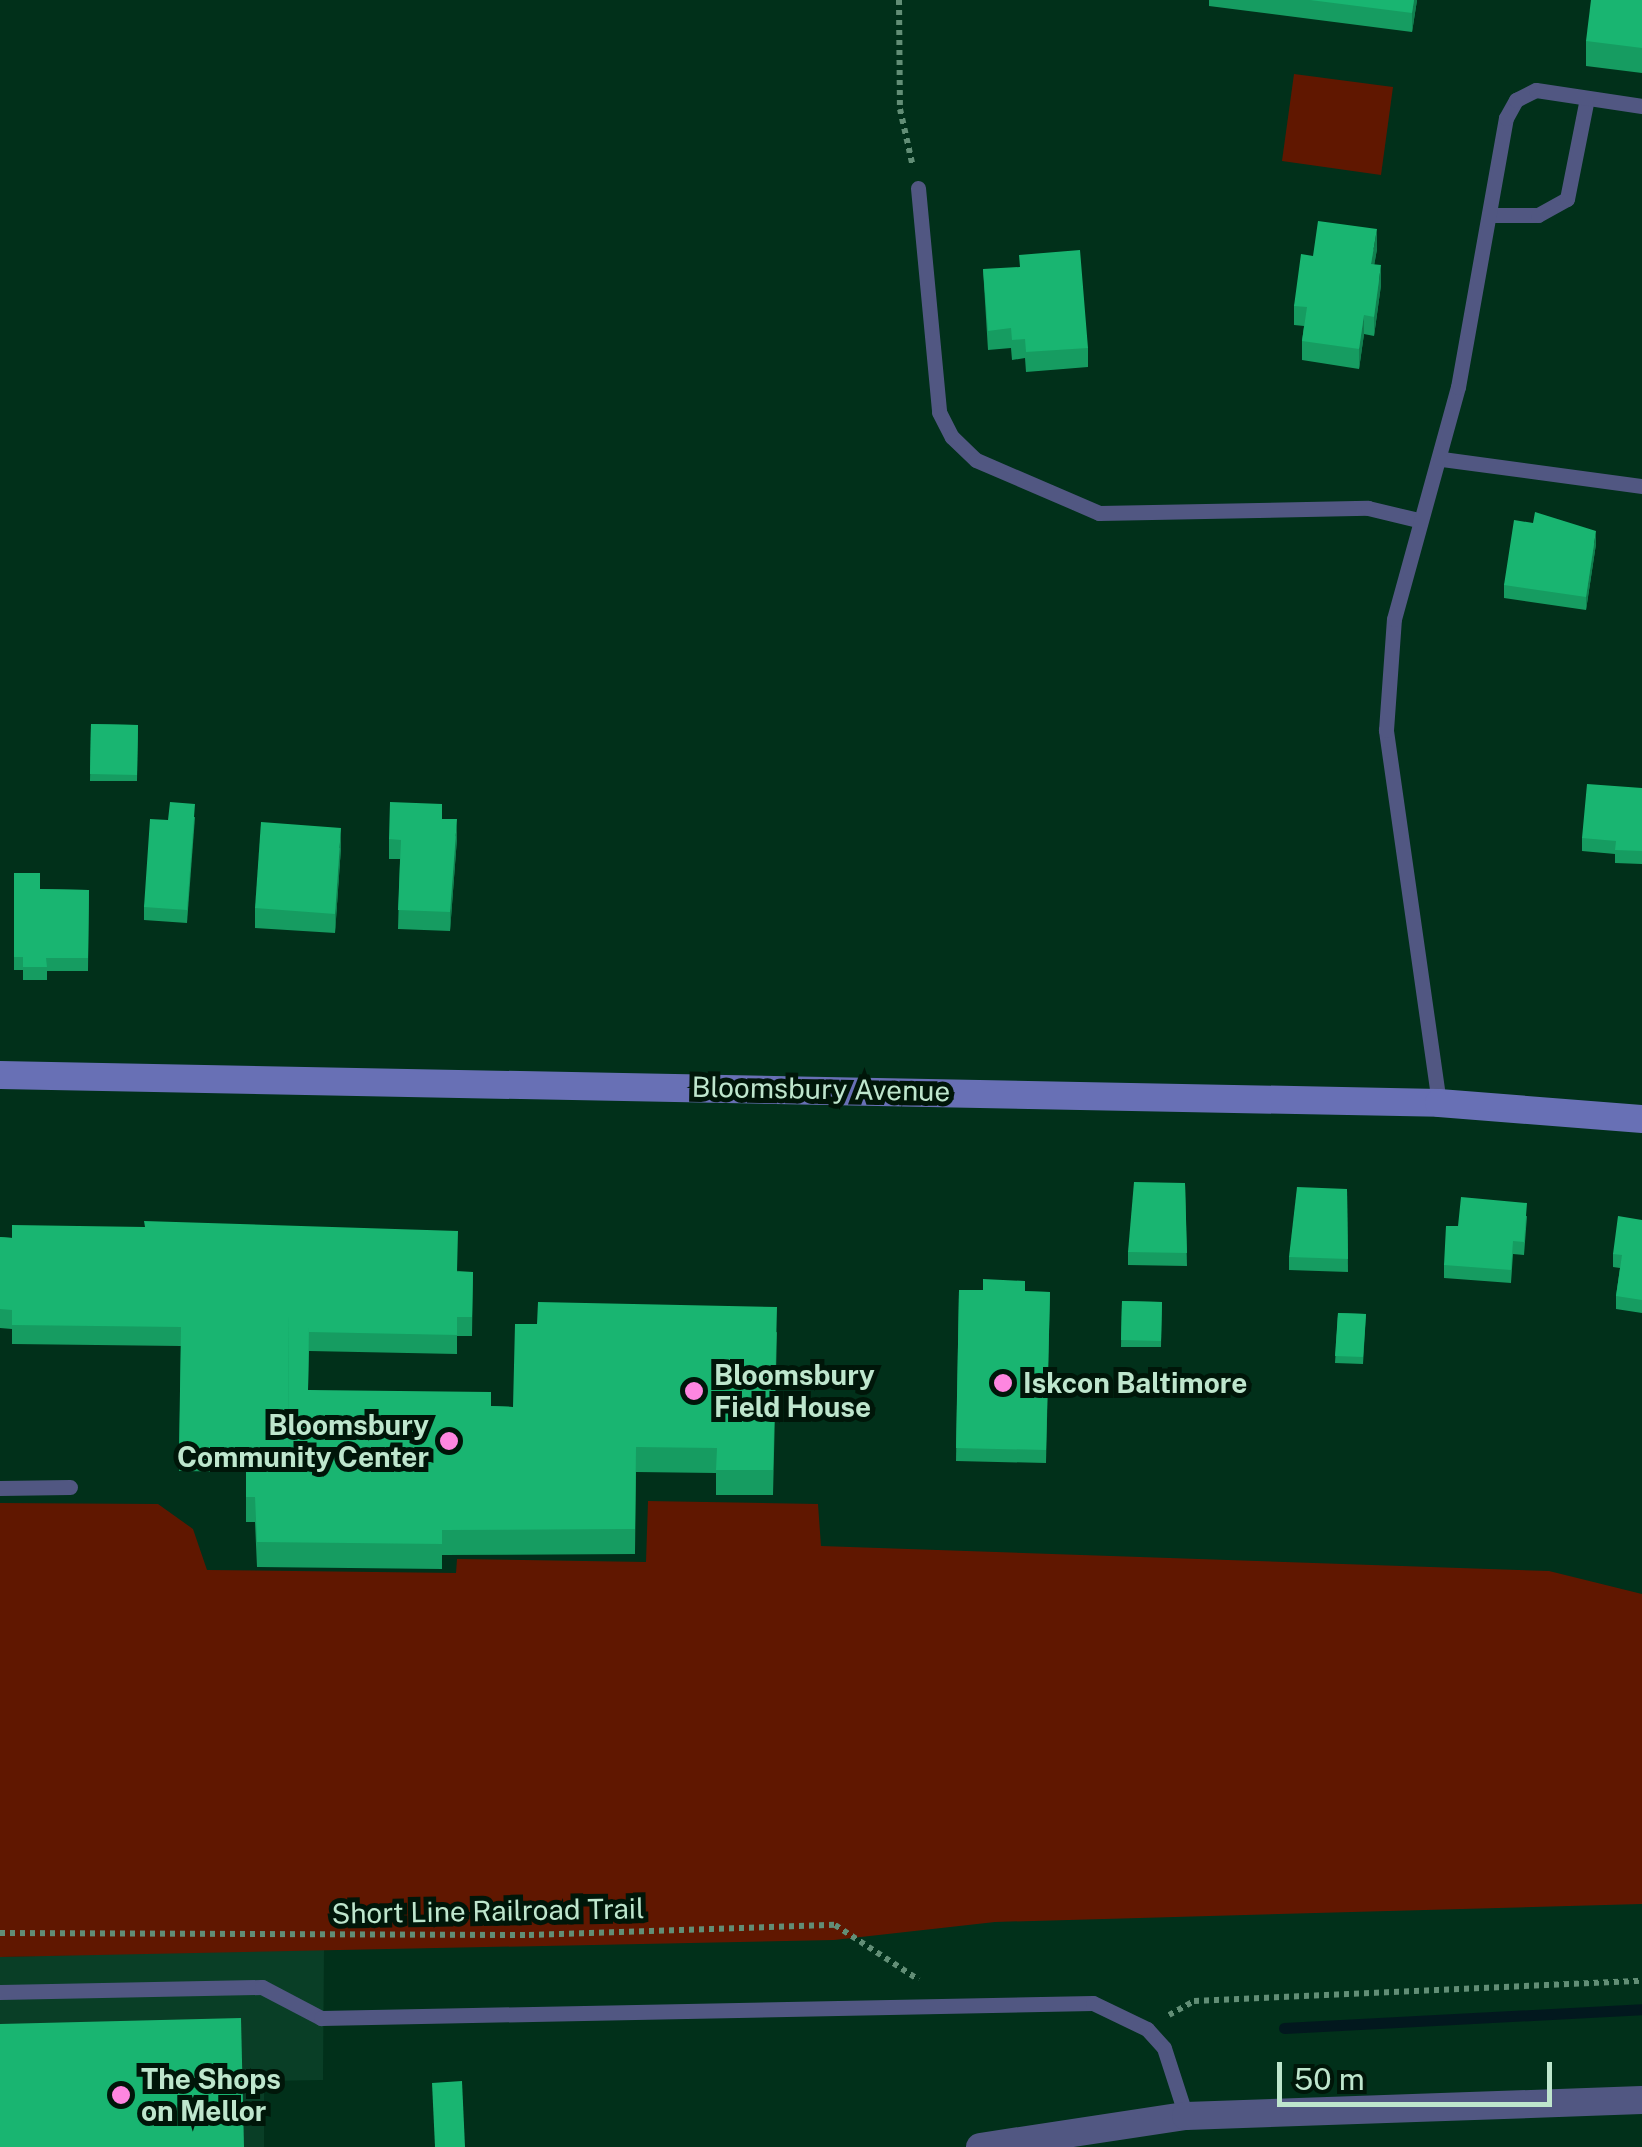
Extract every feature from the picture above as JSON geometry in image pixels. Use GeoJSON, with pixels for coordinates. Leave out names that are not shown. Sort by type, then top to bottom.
{"type":"FeatureCollection","features":[{"type":"Feature","properties":{"kind":"main road","name":"Bloomsbury Avenue"},"geometry":{"type":"LineString","coordinates":[[0,1075],[1439,1103],[1642,1118]]}},
{"type":"Feature","properties":{"kind":"street"},"geometry":{"type":"LineString","coordinates":[[980,2147],[1186,2116],[1642,2100]]}},
{"type":"Feature","properties":{"kind":"lane"},"geometry":{"type":"LineString","coordinates":[[1439,1103],[1386,730],[1394,619],[1418,520],[1442,459],[1492,215],[1506,118],[1516,100],[1536,90],[1642,106]]}},
{"type":"Feature","properties":{"kind":"lane"},"geometry":{"type":"LineString","coordinates":[[1492,215],[1538,215],[1567,200],[1587,98]]}},
{"type":"Feature","properties":{"kind":"lane"},"geometry":{"type":"LineString","coordinates":[[918,188],[939,412],[952,437],[976,460],[1099,513],[1368,508],[1418,520]]}},
{"type":"Feature","properties":{"kind":"lane"},"geometry":{"type":"LineString","coordinates":[[1442,459],[1642,486]]}},
{"type":"Feature","properties":{"kind":"lane"},"geometry":{"type":"LineString","coordinates":[[0,1488],[70,1487]]}},
{"type":"Feature","properties":{"kind":"lane"},"geometry":{"type":"LineString","coordinates":[[0,1992],[262,1987],[322,2018],[1093,2004],[1146,2028],[1164,2048],[1186,2116]]}},
{"type":"Feature","properties":{"kind":"path"},"geometry":{"type":"LineString","coordinates":[[900,0],[900,109],[918,188]]}},
{"type":"Feature","properties":{"kind":"path","name":"Short Line Railroad Trail"},"geometry":{"type":"LineString","coordinates":[[0,1933],[510,1935],[835,1925],[952,2005]]}},
{"type":"Feature","properties":{"kind":"path"},"geometry":{"type":"LineString","coordinates":[[1146,2028],[1194,2001],[1642,1981]]}},
{"type":"Feature","properties":{"kind":"shaded area"},"geometry":{"type":"Polygon","coordinates":[[[1294,74],[1393,87],[1381,175],[1282,161],[1294,74]]]}},
{"type":"Feature","properties":{"kind":"shaded area"},"geometry":{"type":"Polygon","coordinates":[[[648,1501],[818,1504],[821,1546],[1549,1571],[1642,1594],[1642,1904],[995,1922],[834,1940],[0,1957],[0,1503],[158,1504],[193,1529],[207,1570],[456,1573],[457,1559],[646,1562],[648,1501]]]}},
{"type":"Feature","properties":{"kind":"shaded area"},"geometry":{"type":"Polygon","coordinates":[[[324,1948],[323,2080],[264,2081],[264,2147],[0,2147],[0,1957],[324,1948]]]}},
{"type":"Feature","properties":{"kind":"building"},"geometry":{"type":"Polygon","coordinates":[[[1310,0],[1414,0],[1412,13],[1310,0]]]}},
{"type":"Feature","properties":{"kind":"building"},"geometry":{"type":"Polygon","coordinates":[[[1591,0],[1642,0],[1642,48],[1586,41],[1591,0]]]}},
{"type":"Feature","properties":{"kind":"building"},"geometry":{"type":"Polygon","coordinates":[[[1318,221],[1377,229],[1371,264],[1381,265],[1374,317],[1364,315],[1359,349],[1302,341],[1307,307],[1294,306],[1301,254],[1313,256],[1318,221]]]}},
{"type":"Feature","properties":{"kind":"building"},"geometry":{"type":"Polygon","coordinates":[[[1080,250],[1088,348],[1026,352],[1025,339],[1012,340],[1011,328],[988,331],[983,269],[1020,267],[1019,255],[1080,250]]]}},
{"type":"Feature","properties":{"kind":"building"},"geometry":{"type":"Polygon","coordinates":[[[1535,512],[1596,531],[1586,597],[1504,585],[1514,520],[1533,523],[1535,512]]]}},
{"type":"Feature","properties":{"kind":"building"},"geometry":{"type":"Polygon","coordinates":[[[91,724],[138,725],[137,775],[90,774],[91,724]]]}},
{"type":"Feature","properties":{"kind":"building"},"geometry":{"type":"Polygon","coordinates":[[[1587,784],[1642,788],[1642,851],[1615,850],[1616,841],[1582,838],[1587,784]]]}},
{"type":"Feature","properties":{"kind":"building"},"geometry":{"type":"Polygon","coordinates":[[[170,802],[195,804],[187,910],[144,907],[150,819],[168,820],[170,802]]]}},
{"type":"Feature","properties":{"kind":"building"},"geometry":{"type":"Polygon","coordinates":[[[390,802],[442,804],[442,819],[457,819],[450,912],[398,910],[401,840],[389,839],[390,802]]]}},
{"type":"Feature","properties":{"kind":"building"},"geometry":{"type":"Polygon","coordinates":[[[261,822],[341,828],[335,914],[255,908],[261,822]]]}},
{"type":"Feature","properties":{"kind":"building"},"geometry":{"type":"Polygon","coordinates":[[[14,873],[40,873],[40,889],[89,890],[88,958],[46,958],[47,967],[23,967],[23,957],[14,957],[14,873]]]}},
{"type":"Feature","properties":{"kind":"building"},"geometry":{"type":"Polygon","coordinates":[[[1134,1182],[1185,1183],[1187,1253],[1128,1252],[1134,1182]]]}},
{"type":"Feature","properties":{"kind":"building"},"geometry":{"type":"Polygon","coordinates":[[[1297,1187],[1347,1189],[1348,1259],[1289,1257],[1297,1187]]]}},
{"type":"Feature","properties":{"kind":"building"},"geometry":{"type":"Polygon","coordinates":[[[1461,1197],[1527,1203],[1524,1242],[1513,1241],[1511,1270],[1444,1265],[1446,1226],[1458,1226],[1461,1197]]]}},
{"type":"Feature","properties":{"kind":"building"},"geometry":{"type":"Polygon","coordinates":[[[1618,1216],[1642,1220],[1642,1300],[1616,1296],[1622,1255],[1613,1254],[1618,1216]]]}},
{"type":"Feature","properties":{"kind":"building"},"geometry":{"type":"Polygon","coordinates":[[[144,1221],[458,1231],[457,1272],[473,1272],[472,1317],[457,1317],[457,1335],[309,1332],[309,1326],[300,1326],[300,1313],[289,1313],[288,1448],[246,1447],[246,1453],[179,1452],[181,1327],[12,1325],[12,1310],[0,1309],[0,1237],[12,1238],[12,1225],[145,1227],[144,1221]]]}},
{"type":"Feature","properties":{"kind":"building","name":"Iskcon Baltimore"},"geometry":{"type":"Polygon","coordinates":[[[983,1279],[1025,1281],[1025,1291],[1050,1292],[1046,1450],[956,1448],[959,1290],[983,1290],[983,1279]]]}},
{"type":"Feature","properties":{"kind":"building"},"geometry":{"type":"Polygon","coordinates":[[[1122,1301],[1162,1302],[1161,1341],[1121,1340],[1122,1301]]]}},
{"type":"Feature","properties":{"kind":"building","name":"Bloomsbury Community Center"},"geometry":{"type":"Polygon","coordinates":[[[538,1302],[777,1307],[773,1470],[716,1470],[717,1448],[636,1447],[635,1529],[442,1530],[442,1544],[257,1542],[255,1497],[246,1497],[246,1447],[288,1448],[289,1313],[300,1313],[300,1326],[309,1326],[308,1390],[491,1392],[491,1406],[513,1407],[515,1324],[537,1324],[538,1302]]]}},
{"type":"Feature","properties":{"kind":"building"},"geometry":{"type":"Polygon","coordinates":[[[1338,1313],[1366,1314],[1363,1357],[1335,1356],[1338,1313]]]}},
{"type":"Feature","properties":{"kind":"building","name":"The Shops on Mellor"},"geometry":{"type":"Polygon","coordinates":[[[241,2018],[244,2147],[0,2147],[0,2024],[241,2018]]]}},
{"type":"Feature","properties":{"kind":"building"},"geometry":{"type":"Polygon","coordinates":[[[462,2081],[465,2147],[435,2147],[432,2083],[462,2081]]]}},
{"type":"Feature","properties":{"kind":"waterway"},"geometry":{"type":"LineString","coordinates":[[1284,2028],[1642,2009]]}},
{"type":"Feature","properties":{"kind":"place","name":"Iskcon Baltimore"},"geometry":{"type":"Point","coordinates":[1003,1383]}},
{"type":"Feature","properties":{"kind":"place","name":"Bloomsbury Field House"},"geometry":{"type":"Point","coordinates":[694,1391]}},
{"type":"Feature","properties":{"kind":"place","name":"Bloomsbury Community Center"},"geometry":{"type":"Point","coordinates":[449,1441]}},
{"type":"Feature","properties":{"kind":"place","name":"The Shops on Mellor"},"geometry":{"type":"Point","coordinates":[121,2095]}}]}
